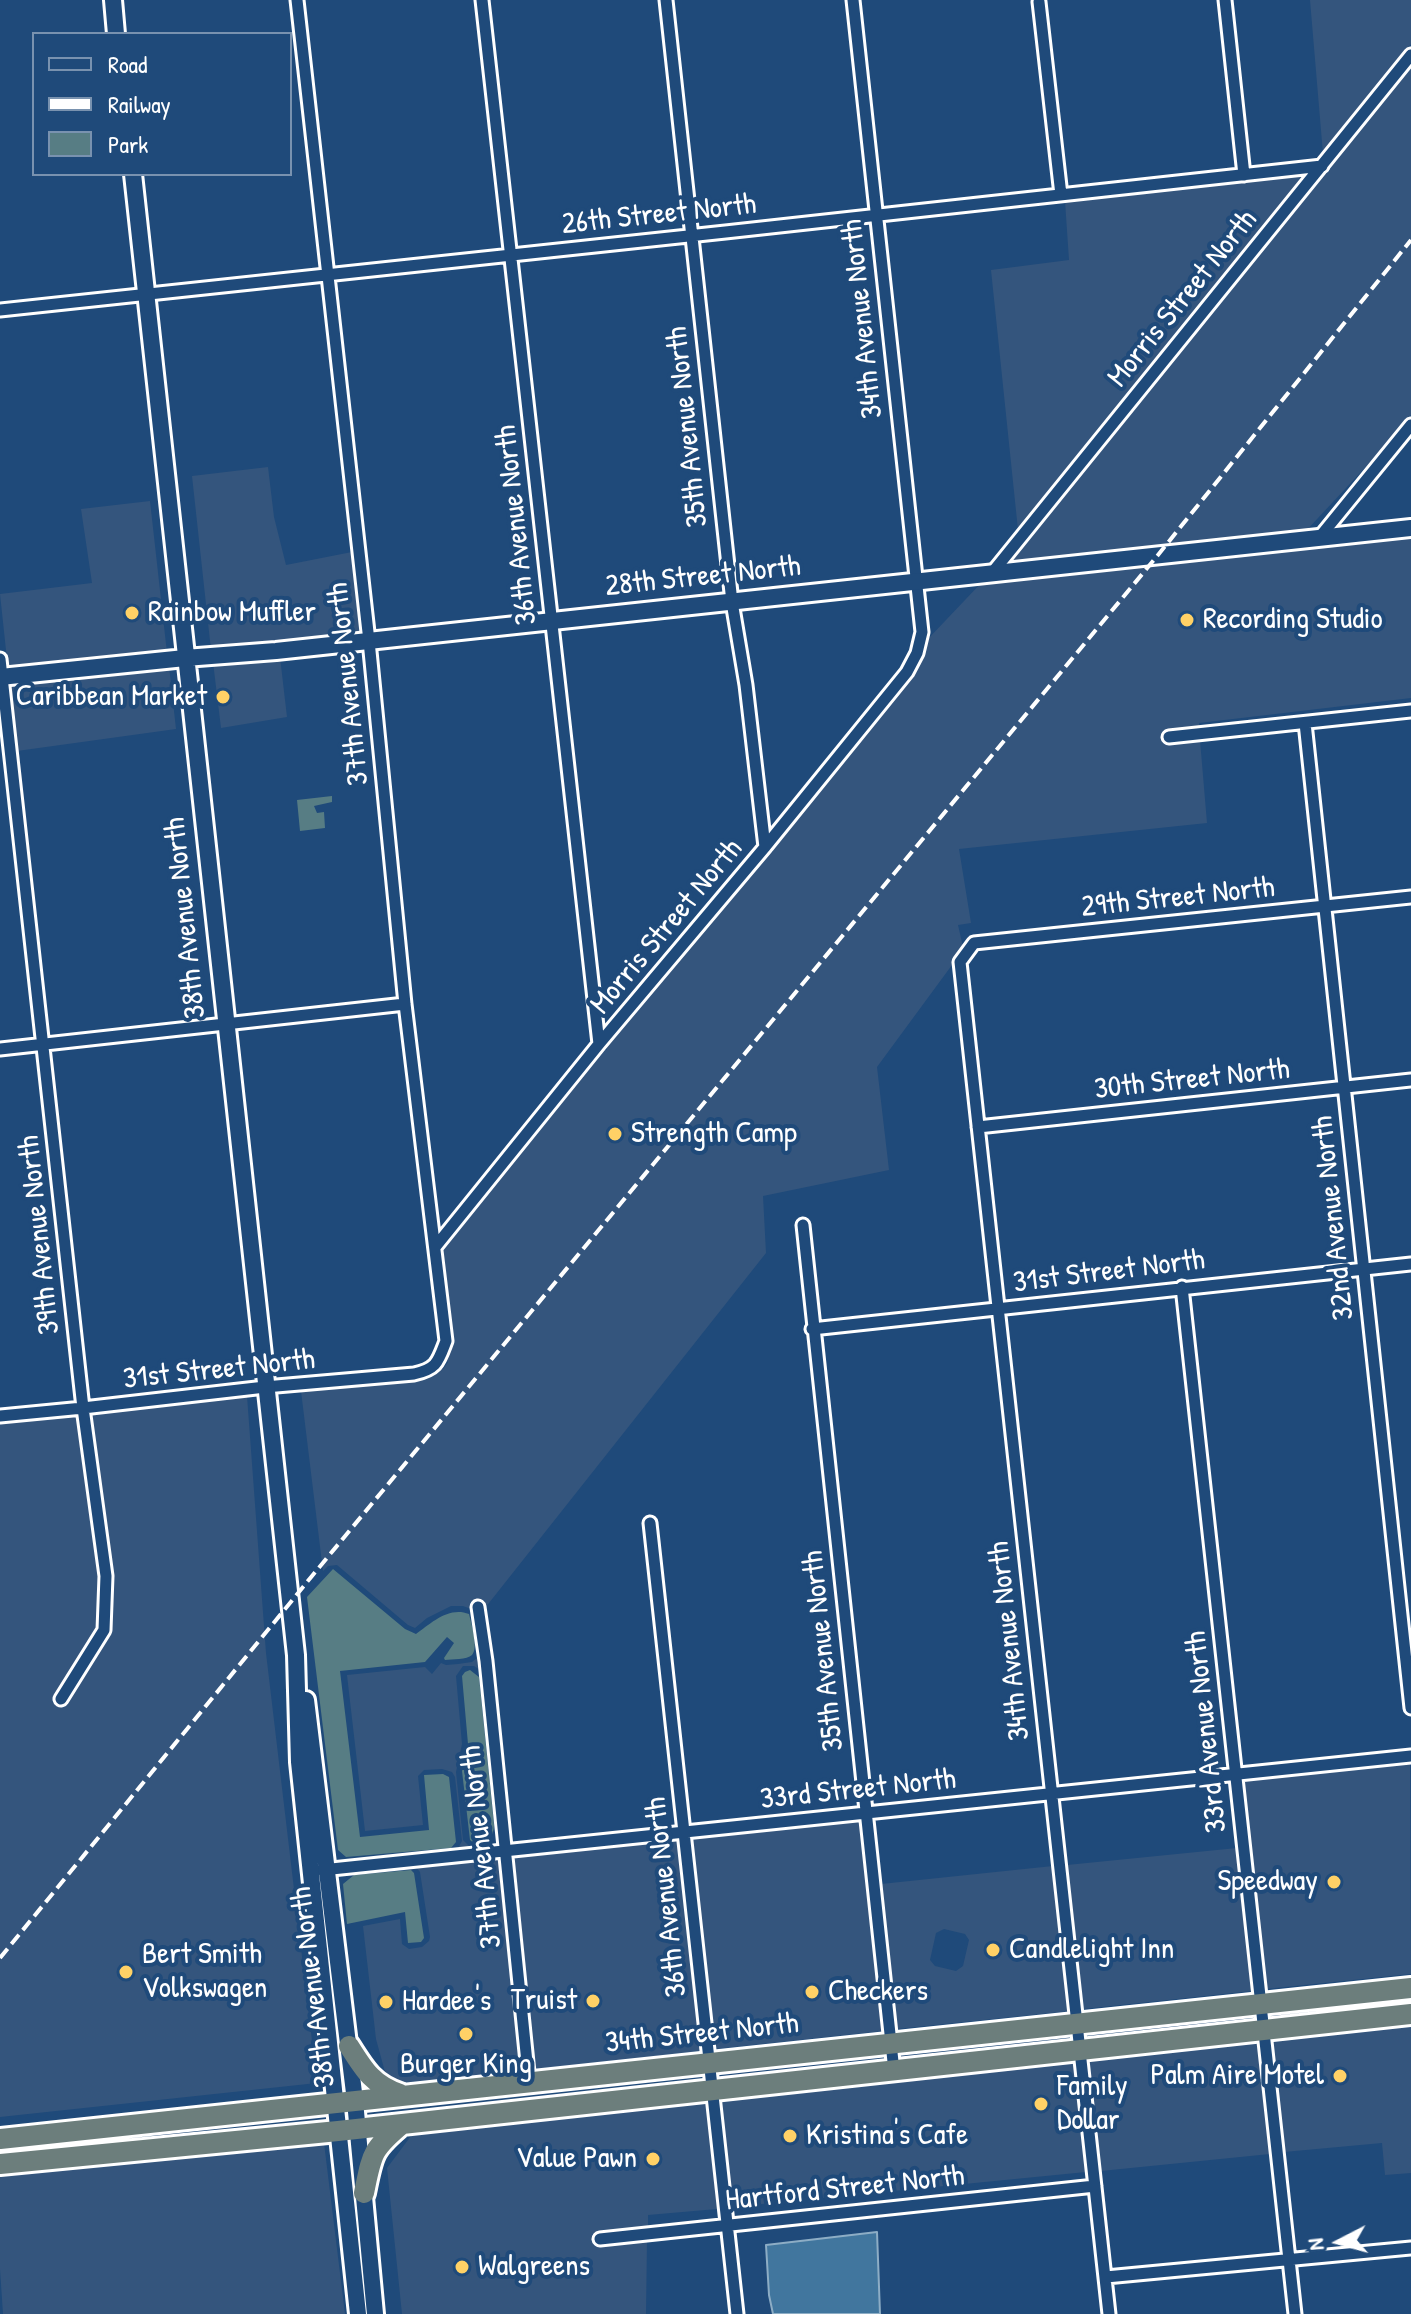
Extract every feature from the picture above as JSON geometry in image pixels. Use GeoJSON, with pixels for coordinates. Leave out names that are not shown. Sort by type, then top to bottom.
{"type":"FeatureCollection","features":[{"type":"Feature","properties":{"kind":"highway","name":"34th Street North"},"geometry":{"type":"LineString","coordinates":[[0,2139],[1411,1988]]}},
{"type":"Feature","properties":{"kind":"highway","name":"34th Street North"},"geometry":{"type":"LineString","coordinates":[[0,2164],[348,2130],[1411,2014]]}},
{"type":"Feature","properties":{"kind":"highway"},"geometry":{"type":"LineString","coordinates":[[349,2046],[371,2078],[383,2088],[404,2096]]}},
{"type":"Feature","properties":{"kind":"highway"},"geometry":{"type":"LineString","coordinates":[[531,2110],[551,2092],[593,2083],[601,2075]]}},
{"type":"Feature","properties":{"kind":"highway"},"geometry":{"type":"LineString","coordinates":[[364,2193],[377,2146],[402,2124]]}},
{"type":"Feature","properties":{"kind":"main road"},"geometry":{"type":"LineString","coordinates":[[113,0],[116,32]]}},
{"type":"Feature","properties":{"kind":"main road","name":"38th Avenue North"},"geometry":{"type":"LineString","coordinates":[[133,176],[296,1655],[299,1762],[311,1871],[348,2130],[358,2314]]}},
{"type":"Feature","properties":{"kind":"main road","name":"28th Street North"},"geometry":{"type":"LineString","coordinates":[[1,676],[276,651],[1411,528]]}},
{"type":"Feature","properties":{"kind":"main road","name":"38th Avenue North"},"geometry":{"type":"LineString","coordinates":[[296,1655],[307,1701],[349,2046],[345,2102]]}},
{"type":"Feature","properties":{"kind":"main road","name":"38th Avenue North"},"geometry":{"type":"LineString","coordinates":[[348,2130],[364,2193],[375,2314]]}},
{"type":"Feature","properties":{"kind":"street","name":"37th Avenue North"},"geometry":{"type":"LineString","coordinates":[[297,0],[369,641],[405,1004],[446,1341],[438,1362]]}},
{"type":"Feature","properties":{"kind":"street","name":"36th Avenue North"},"geometry":{"type":"LineString","coordinates":[[482,0],[599,1044]]}},
{"type":"Feature","properties":{"kind":"street","name":"35th Avenue North"},"geometry":{"type":"LineString","coordinates":[[666,0],[732,602],[746,685],[765,847]]}},
{"type":"Feature","properties":{"kind":"street","name":"34th Avenue North"},"geometry":{"type":"LineString","coordinates":[[853,0],[922,632]]}},
{"type":"Feature","properties":{"kind":"street"},"geometry":{"type":"LineString","coordinates":[[1225,0],[1244,175]]}},
{"type":"Feature","properties":{"kind":"street"},"geometry":{"type":"LineString","coordinates":[[1039,2],[1061,195]]}},
{"type":"Feature","properties":{"kind":"street","name":"Morris Street North"},"geometry":{"type":"LineString","coordinates":[[992,573],[1411,55]]}},
{"type":"Feature","properties":{"kind":"street","name":"26th Street North"},"geometry":{"type":"LineString","coordinates":[[0,310],[1322,166]]}},
{"type":"Feature","properties":{"kind":"street"},"geometry":{"type":"LineString","coordinates":[[1319,538],[1411,425]]}},
{"type":"Feature","properties":{"kind":"street","name":"Morris Street North"},"geometry":{"type":"LineString","coordinates":[[436,1246],[907,672],[917,653],[922,632]]}},
{"type":"Feature","properties":{"kind":"street","name":"39th Avenue North"},"geometry":{"type":"LineString","coordinates":[[0,659],[83,1408],[106,1576],[104,1630],[61,1699]]}},
{"type":"Feature","properties":{"kind":"street"},"geometry":{"type":"LineString","coordinates":[[1169,737],[1411,711]]}},
{"type":"Feature","properties":{"kind":"street","name":"32nd Avenue North"},"geometry":{"type":"LineString","coordinates":[[1305,723],[1411,1708]]}},
{"type":"Feature","properties":{"kind":"street","name":"29th Street North"},"geometry":{"type":"LineString","coordinates":[[960,962],[974,943],[1411,897]]}},
{"type":"Feature","properties":{"kind":"street","name":"34th Avenue North"},"geometry":{"type":"LineString","coordinates":[[960,962],[1109,2314]]}},
{"type":"Feature","properties":{"kind":"street"},"geometry":{"type":"LineString","coordinates":[[0,1049],[405,1004]]}},
{"type":"Feature","properties":{"kind":"street","name":"30th Street North"},"geometry":{"type":"LineString","coordinates":[[978,1127],[1411,1080]]}},
{"type":"Feature","properties":{"kind":"street","name":"35th Avenue North"},"geometry":{"type":"LineString","coordinates":[[803,1225],[894,2071]]}},
{"type":"Feature","properties":{"kind":"street","name":"31st Street North"},"geometry":{"type":"LineString","coordinates":[[812,1329],[1411,1264]]}},
{"type":"Feature","properties":{"kind":"street","name":"33rd Avenue North"},"geometry":{"type":"LineString","coordinates":[[1182,1287],[1295,2314]]}},
{"type":"Feature","properties":{"kind":"street","name":"31st Street North"},"geometry":{"type":"LineString","coordinates":[[0,1416],[414,1374],[428,1371],[438,1362]]}},
{"type":"Feature","properties":{"kind":"street","name":"36th Avenue North"},"geometry":{"type":"LineString","coordinates":[[650,1523],[737,2314]]}},
{"type":"Feature","properties":{"kind":"street","name":"37th Avenue North"},"geometry":{"type":"LineString","coordinates":[[478,1607],[529,2082]]}},
{"type":"Feature","properties":{"kind":"street","name":"33rd Street North"},"geometry":{"type":"LineString","coordinates":[[311,1871],[1411,1756]]}},
{"type":"Feature","properties":{"kind":"street","name":"Hartford Street North"},"geometry":{"type":"LineString","coordinates":[[600,2239],[1095,2186]]}},
{"type":"Feature","properties":{"kind":"street"},"geometry":{"type":"LineString","coordinates":[[1106,2277],[1411,2248]]}},
{"type":"Feature","properties":{"kind":"shaded area"},"geometry":{"type":"Polygon","coordinates":[[[1310,0],[1411,0],[1411,44],[1323,154],[1310,0]]]}},
{"type":"Feature","properties":{"kind":"shaded area"},"geometry":{"type":"Polygon","coordinates":[[[1411,66],[1411,415],[1304,533],[1007,565],[1326,172],[1330,171],[1329,168],[1411,66]]]}},
{"type":"Feature","properties":{"kind":"shaded area"},"geometry":{"type":"Polygon","coordinates":[[[1307,174],[1018,530],[991,270],[1069,260],[1065,201],[1307,174]]]}},
{"type":"Feature","properties":{"kind":"shaded area"},"geometry":{"type":"Polygon","coordinates":[[[268,467],[274,517],[286,565],[352,552],[361,635],[211,650],[192,476],[268,467]]]}},
{"type":"Feature","properties":{"kind":"shaded area"},"geometry":{"type":"Polygon","coordinates":[[[150,501],[167,653],[8,669],[0,594],[92,583],[81,509],[150,501]]]}},
{"type":"Feature","properties":{"kind":"shaded area"},"geometry":{"type":"Polygon","coordinates":[[[1411,534],[1411,698],[1199,723],[1199,727],[1162,731],[1163,744],[1200,740],[1207,823],[959,849],[971,923],[958,925],[963,947],[877,1067],[889,1170],[763,1196],[766,1253],[485,1608],[484,1600],[470,1602],[471,1609],[451,1606],[415,1628],[337,1565],[328,1566],[323,1571],[301,1391],[414,1380],[429,1377],[443,1369],[448,1362],[453,1340],[443,1248],[603,1050],[607,1050],[606,1046],[773,852],[773,848],[913,675],[927,640],[984,580],[994,582],[996,579],[1411,534]]]}},
{"type":"Feature","properties":{"kind":"shaded area"},"geometry":{"type":"Polygon","coordinates":[[[280,657],[287,717],[221,728],[213,662],[280,657]]]}},
{"type":"Feature","properties":{"kind":"shaded area"},"geometry":{"type":"Polygon","coordinates":[[[169,666],[176,729],[17,751],[10,682],[169,666]]]}},
{"type":"Feature","properties":{"kind":"shaded area"},"geometry":{"type":"Polygon","coordinates":[[[247,1396],[266,1653],[317,2083],[0,2117],[0,1422],[77,1415],[98,1576],[97,1628],[52,1702],[63,1708],[111,1629],[113,1576],[91,1414],[247,1396]]]}},
{"type":"Feature","properties":{"kind":"shaded area"},"geometry":{"type":"Polygon","coordinates":[[[478,1657],[480,1670],[474,1666],[463,1666],[456,1676],[462,1744],[456,1772],[463,1840],[471,1848],[457,1850],[462,1841],[455,1777],[452,1772],[442,1769],[424,1770],[418,1776],[423,1825],[365,1831],[347,1675],[425,1667],[432,1674],[441,1663],[472,1662],[478,1657]]]}},
{"type":"Feature","properties":{"kind":"shaded area"},"geometry":{"type":"Polygon","coordinates":[[[1410,1762],[1411,1974],[1266,1989],[1243,1780],[1410,1762]]]}},
{"type":"Feature","properties":{"kind":"shaded area"},"geometry":{"type":"Polygon","coordinates":[[[860,1820],[883,2031],[715,2049],[692,1837],[860,1820]]]}},
{"type":"Feature","properties":{"kind":"shaded area"},"geometry":{"type":"Polygon","coordinates":[[[678,1839],[701,2051],[535,2069],[514,1856],[678,1839]]]}},
{"type":"Feature","properties":{"kind":"shaded area"},"geometry":{"type":"Polygon","coordinates":[[[1237,1848],[1252,1991],[1084,2009],[1067,1865],[1237,1848]]]}},
{"type":"Feature","properties":{"kind":"shaded area"},"geometry":{"type":"Polygon","coordinates":[[[500,1858],[521,2070],[388,2083],[376,2039],[363,1926],[400,1919],[402,1944],[409,1949],[422,1947],[430,1937],[420,1872],[416,1867],[500,1858]]]}},
{"type":"Feature","properties":{"kind":"shaded area"},"geometry":{"type":"Polygon","coordinates":[[[1053,1866],[1070,2011],[897,2029],[881,1884],[1053,1866]],[[944,1929],[936,1933],[930,1960],[935,1966],[956,1971],[963,1966],[969,1940],[965,1934],[944,1929]]]}},
{"type":"Feature","properties":{"kind":"shaded area"},"geometry":{"type":"Polygon","coordinates":[[[1411,2021],[1411,2173],[1385,2175],[1382,2143],[1284,2152],[1271,2036],[1411,2021]]]}},
{"type":"Feature","properties":{"kind":"shaded area"},"geometry":{"type":"Polygon","coordinates":[[[1257,2038],[1270,2154],[1101,2171],[1089,2057],[1257,2038]]]}},
{"type":"Feature","properties":{"kind":"shaded area"},"geometry":{"type":"Polygon","coordinates":[[[1075,2058],[1086,2172],[731,2207],[721,2100],[1075,2058]]]}},
{"type":"Feature","properties":{"kind":"shaded area"},"geometry":{"type":"Polygon","coordinates":[[[707,2101],[717,2209],[648,2215],[648,2228],[592,2234],[594,2246],[647,2240],[646,2314],[402,2314],[387,2168],[411,2136],[707,2101]]]}},
{"type":"Feature","properties":{"kind":"shaded area"},"geometry":{"type":"Polygon","coordinates":[[[324,2143],[345,2314],[3,2314],[0,2177],[324,2143]]]}},
{"type":"Feature","properties":{"kind":"shaded area"},"geometry":{"type":"Polygon","coordinates":[[[877,2232],[880,2314],[773,2314],[766,2245],[877,2232]]]}},
{"type":"Feature","properties":{"kind":"green space"},"geometry":{"type":"Polygon","coordinates":[[[332,796],[332,802],[314,806],[317,813],[324,812],[325,828],[300,831],[297,800],[332,796]]]}},
{"type":"Feature","properties":{"kind":"green space"},"geometry":{"type":"Polygon","coordinates":[[[333,1569],[405,1629],[416,1634],[447,1614],[469,1614],[475,1646],[470,1657],[445,1660],[454,1643],[447,1637],[425,1662],[340,1671],[360,1837],[429,1830],[424,1775],[443,1774],[449,1777],[456,1842],[451,1848],[346,1857],[338,1850],[307,1597],[333,1569]]]}},
{"type":"Feature","properties":{"kind":"green space"},"geometry":{"type":"Polygon","coordinates":[[[470,1670],[479,1677],[494,1825],[490,1839],[483,1844],[470,1840],[462,1771],[468,1744],[462,1676],[470,1670]]]}},
{"type":"Feature","properties":{"kind":"green space"},"geometry":{"type":"Polygon","coordinates":[[[411,1870],[424,1938],[421,1942],[408,1943],[405,1912],[347,1924],[343,1884],[354,1875],[411,1870]]]}},
{"type":"Feature","properties":{"kind":"railway"},"geometry":{"type":"LineString","coordinates":[[0,1958],[312,1576],[1158,555],[1411,240]]}},
{"type":"Feature","properties":{"kind":"place","name":"Rainbow Muffler"},"geometry":{"type":"Point","coordinates":[132,613]}},
{"type":"Feature","properties":{"kind":"place","name":"Recording Studio"},"geometry":{"type":"Point","coordinates":[1187,620]}},
{"type":"Feature","properties":{"kind":"place","name":"Caribbean Market"},"geometry":{"type":"Point","coordinates":[223,697]}},
{"type":"Feature","properties":{"kind":"place","name":"Strength Camp"},"geometry":{"type":"Point","coordinates":[615,1134]}},
{"type":"Feature","properties":{"kind":"place","name":"Speedway"},"geometry":{"type":"Point","coordinates":[1334,1882]}},
{"type":"Feature","properties":{"kind":"place","name":"Candlelight Inn"},"geometry":{"type":"Point","coordinates":[993,1950]}},
{"type":"Feature","properties":{"kind":"place","name":"Bert Smith Volkswagen"},"geometry":{"type":"Point","coordinates":[126,1972]}},
{"type":"Feature","properties":{"kind":"place","name":"Checkers"},"geometry":{"type":"Point","coordinates":[812,1992]}},
{"type":"Feature","properties":{"kind":"place","name":"Truist"},"geometry":{"type":"Point","coordinates":[593,2001]}},
{"type":"Feature","properties":{"kind":"place","name":"Hardee's"},"geometry":{"type":"Point","coordinates":[386,2002]}},
{"type":"Feature","properties":{"kind":"place","name":"Burger King"},"geometry":{"type":"Point","coordinates":[466,2034]}},
{"type":"Feature","properties":{"kind":"place","name":"Palm Aire Motel"},"geometry":{"type":"Point","coordinates":[1340,2076]}},
{"type":"Feature","properties":{"kind":"place","name":"Family Dollar"},"geometry":{"type":"Point","coordinates":[1041,2104]}},
{"type":"Feature","properties":{"kind":"place","name":"Kristina's Cafe"},"geometry":{"type":"Point","coordinates":[790,2136]}},
{"type":"Feature","properties":{"kind":"place","name":"Value Pawn"},"geometry":{"type":"Point","coordinates":[653,2159]}},
{"type":"Feature","properties":{"kind":"place","name":"Walgreens"},"geometry":{"type":"Point","coordinates":[462,2267]}}]}
